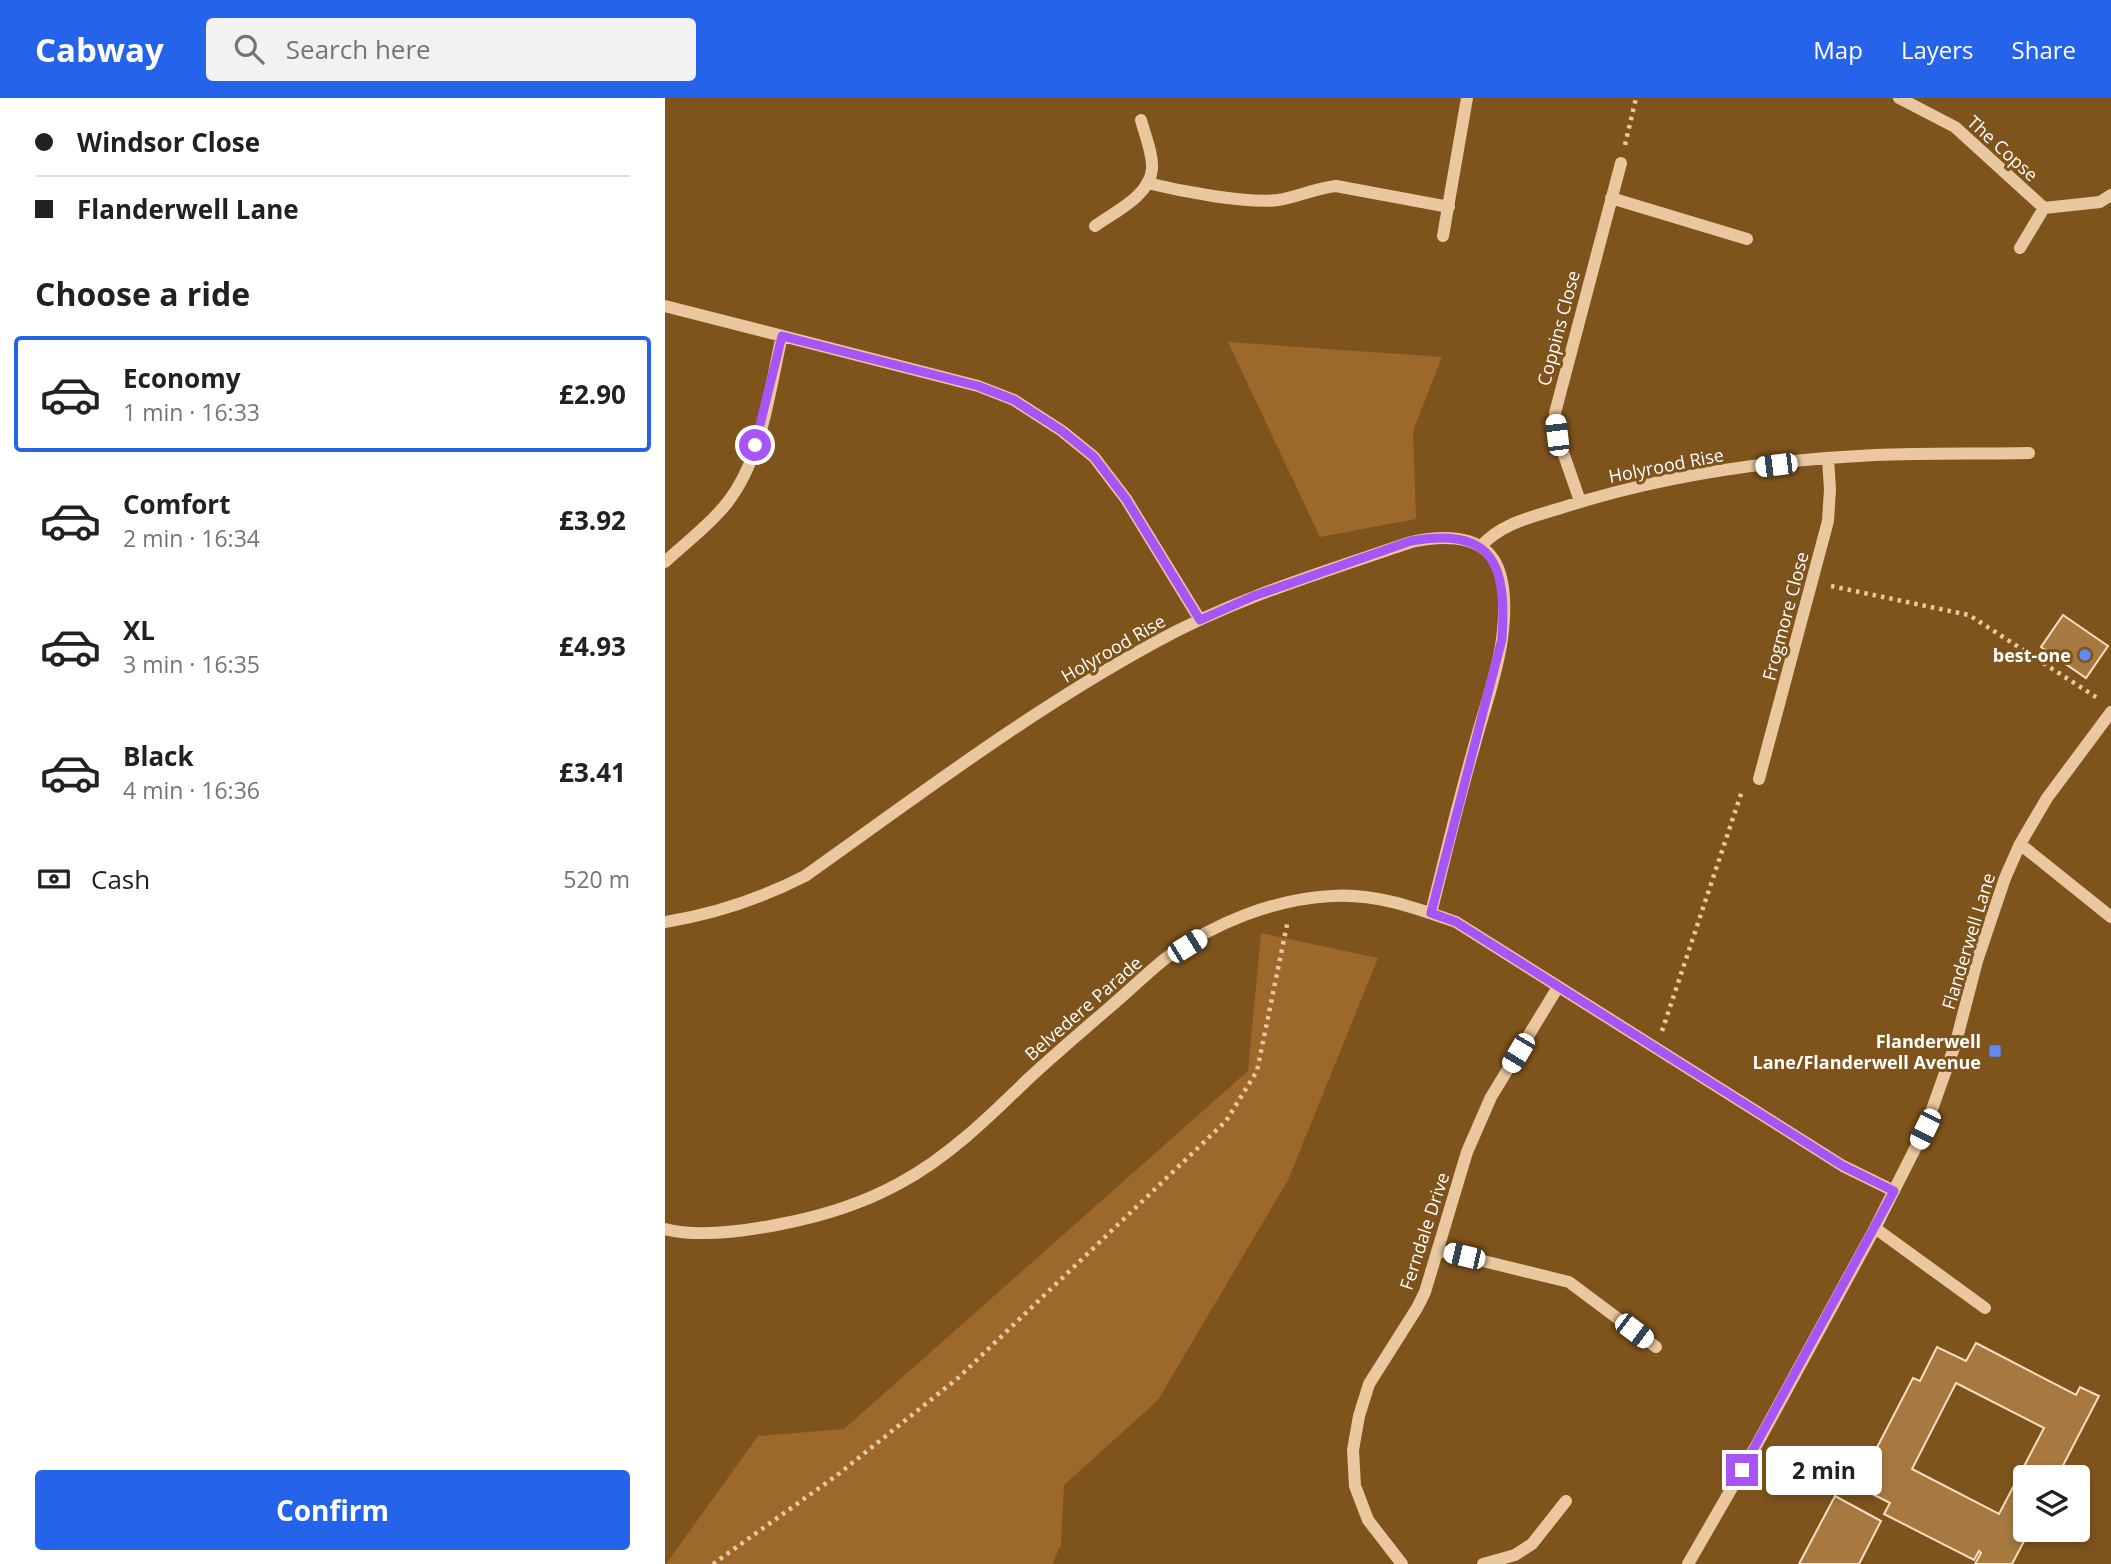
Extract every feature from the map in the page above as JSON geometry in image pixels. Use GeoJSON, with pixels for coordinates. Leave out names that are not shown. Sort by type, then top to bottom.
{"type":"FeatureCollection","features":[{"type":"Feature","properties":{"kind":"street"},"geometry":{"type":"LineString","coordinates":[[1443,236],[1468,98]]}},
{"type":"Feature","properties":{"kind":"street","name":"The Copse"},"geometry":{"type":"LineString","coordinates":[[1899,98],[1955,127],[2045,208]]}},
{"type":"Feature","properties":{"kind":"street"},"geometry":{"type":"LineString","coordinates":[[1095,226],[1141,193],[1147,183],[1152,167],[1142,120]]}},
{"type":"Feature","properties":{"kind":"street","name":"Coppins Close"},"geometry":{"type":"LineString","coordinates":[[1580,502],[1557,435],[1555,413],[1621,163]]}},
{"type":"Feature","properties":{"kind":"street"},"geometry":{"type":"LineString","coordinates":[[1147,183],[1171,189],[1256,200],[1279,200],[1319,188],[1336,186],[1448,207]]}},
{"type":"Feature","properties":{"kind":"street"},"geometry":{"type":"LineString","coordinates":[[2020,248],[2045,208],[2100,202],[2111,195]]}},
{"type":"Feature","properties":{"kind":"street"},"geometry":{"type":"LineString","coordinates":[[1611,198],[1747,239]]}},
{"type":"Feature","properties":{"kind":"street"},"geometry":{"type":"LineString","coordinates":[[665,306],[978,386],[1014,400],[1062,431],[1094,457],[1126,499],[1200,620]]}},
{"type":"Feature","properties":{"kind":"street"},"geometry":{"type":"LineString","coordinates":[[665,562],[727,503],[748,467],[762,424],[782,336]]}},
{"type":"Feature","properties":{"kind":"street","name":"Holyrood Rise"},"geometry":{"type":"LineString","coordinates":[[665,922],[722,910],[767,895],[805,876],[1020,723],[1154,643],[1254,596],[1411,541],[1435,537],[1457,538],[1481,546],[1492,534],[1506,526],[1580,502],[1698,474],[1875,455],[2029,453]]}},
{"type":"Feature","properties":{"kind":"street","name":"Frogmore Close"},"geometry":{"type":"LineString","coordinates":[[1759,779],[1828,522],[1828,459]]}},
{"type":"Feature","properties":{"kind":"street"},"geometry":{"type":"LineString","coordinates":[[1431,913],[1502,639],[1504,612],[1501,579],[1494,560],[1481,546]]}},
{"type":"Feature","properties":{"kind":"street","name":"Flanderwell Lane"},"geometry":{"type":"LineString","coordinates":[[1688,1564],[1875,1228],[1925,1129],[1956,1041],[1977,961],[2001,889],[2020,844],[2047,798],[2111,712]]}},
{"type":"Feature","properties":{"kind":"street"},"geometry":{"type":"LineString","coordinates":[[2020,844],[2111,917]]}},
{"type":"Feature","properties":{"kind":"street","name":"Belvedere Parade"},"geometry":{"type":"LineString","coordinates":[[665,1228],[714,1232],[749,1230],[823,1216],[901,1183],[968,1135],[1052,1057],[1167,958],[1206,933],[1244,916],[1292,900],[1335,895],[1409,905],[1456,922],[1843,1166],[1894,1191]]}},
{"type":"Feature","properties":{"kind":"street","name":"Ferndale Drive"},"geometry":{"type":"LineString","coordinates":[[1402,1564],[1369,1520],[1355,1486],[1353,1450],[1359,1416],[1369,1384],[1425,1292],[1467,1152],[1491,1097],[1558,987]]}},
{"type":"Feature","properties":{"kind":"street"},"geometry":{"type":"LineString","coordinates":[[1875,1228],[1985,1308]]}},
{"type":"Feature","properties":{"kind":"street"},"geometry":{"type":"LineString","coordinates":[[1438,1250],[1570,1282],[1656,1348]]}},
{"type":"Feature","properties":{"kind":"street"},"geometry":{"type":"LineString","coordinates":[[1483,1564],[1515,1555],[1532,1544],[1566,1501]]}},
{"type":"Feature","properties":{"kind":"path"},"geometry":{"type":"LineString","coordinates":[[1621,163],[1636,98]]}},
{"type":"Feature","properties":{"kind":"path"},"geometry":{"type":"LineString","coordinates":[[1813,582],[1969,615],[2111,706]]}},
{"type":"Feature","properties":{"kind":"path"},"geometry":{"type":"LineString","coordinates":[[1656,1049],[1743,788],[1759,779]]}},
{"type":"Feature","properties":{"kind":"path"},"geometry":{"type":"LineString","coordinates":[[713,1564],[836,1476],[958,1378],[1226,1121],[1257,1071],[1292,900]]}},
{"type":"Feature","properties":{"kind":"shaded area"},"geometry":{"type":"Polygon","coordinates":[[[1228,342],[1442,357],[1413,431],[1416,519],[1320,537],[1228,342]]]}},
{"type":"Feature","properties":{"kind":"shaded area"},"geometry":{"type":"Polygon","coordinates":[[[1261,933],[1378,958],[1288,1180],[1158,1400],[1064,1485],[1061,1544],[1052,1564],[666,1564],[758,1436],[844,1429],[1248,1071],[1261,933]]]}},
{"type":"Feature","properties":{"kind":"building"},"geometry":{"type":"Polygon","coordinates":[[[2063,615],[2108,646],[2086,678],[2041,647],[2063,615]]]}},
{"type":"Feature","properties":{"kind":"building"},"geometry":{"type":"Polygon","coordinates":[[[1976,1343],[2076,1395],[2080,1387],[2099,1396],[2063,1465],[2025,1465],[2044,1428],[1956,1383],[1912,1469],[1999,1514],[2013,1487],[2013,1542],[2024,1542],[2012,1564],[1975,1564],[1981,1553],[1979,1551],[1974,1560],[1884,1514],[1890,1503],[1857,1486],[1913,1378],[1920,1381],[1937,1347],[1966,1361],[1976,1343]]]}},
{"type":"Feature","properties":{"kind":"building"},"geometry":{"type":"Polygon","coordinates":[[[1835,1496],[1881,1521],[1859,1564],[1799,1564],[1835,1496]]]}},
{"type":"Feature","properties":{"kind":"place","name":"best-one"},"geometry":{"type":"Point","coordinates":[2085,655]}},
{"type":"Feature","properties":{"kind":"place","name":"Flanderwell Lane/Flanderwell Avenue"},"geometry":{"type":"Point","coordinates":[1995,1051]}},
{"type":"Feature","properties":{"kind":"route"},"geometry":{"type":"LineString","coordinates":[[755,445],[782,336],[978,386],[1014,400],[1062,431],[1094,457],[1126,499],[1200,620],[1254,596],[1411,541],[1435,537],[1457,538],[1481,546],[1494,560],[1501,579],[1504,612],[1502,639],[1431,913],[1456,922],[1843,1166],[1894,1191],[1742,1470]]}}]}
